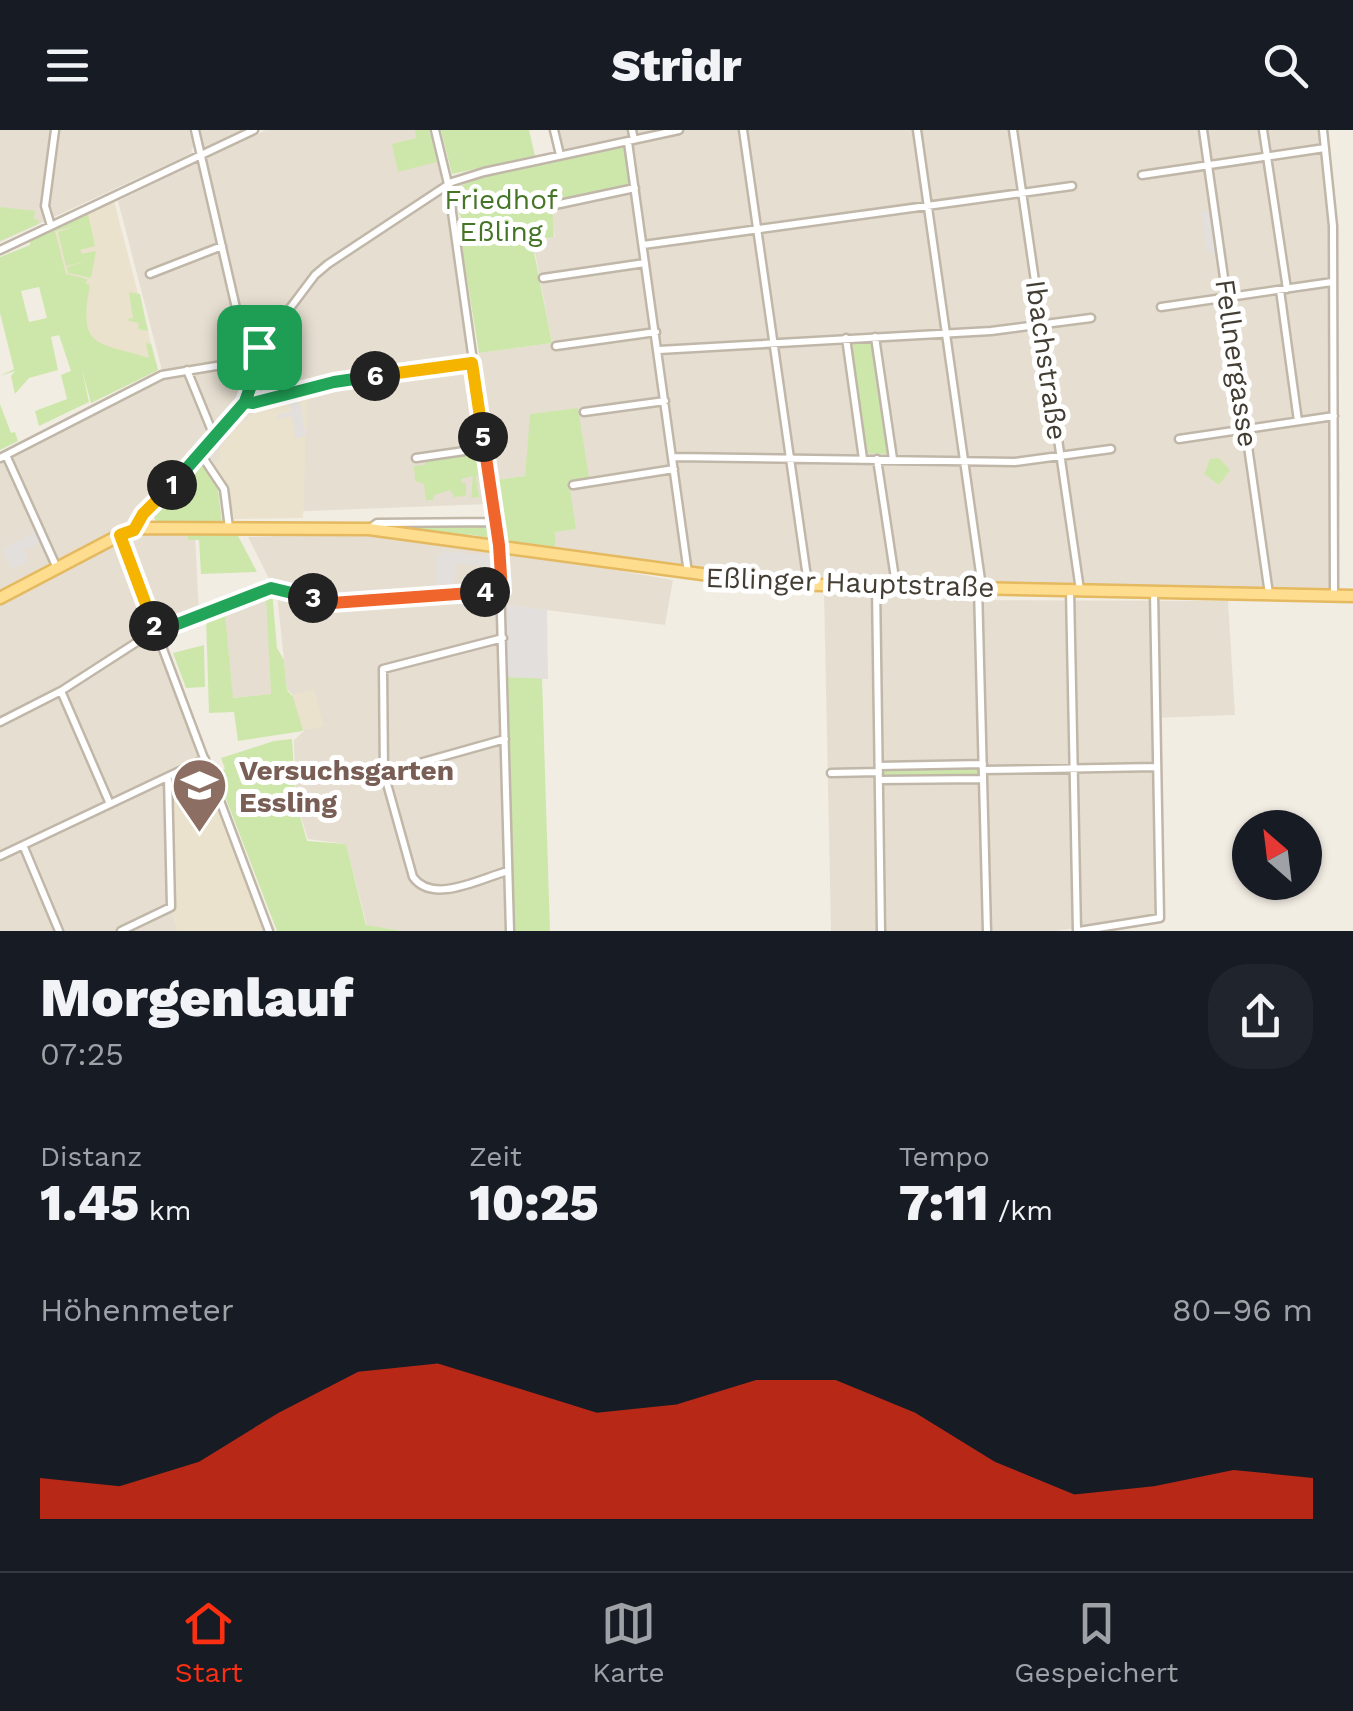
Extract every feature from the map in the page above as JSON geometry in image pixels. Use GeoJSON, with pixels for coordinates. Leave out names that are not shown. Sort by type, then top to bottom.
{"type":"FeatureCollection","features":[{"type":"Feature","properties":{"kind":"main road","name":"Eßlinger Hauptstraße"},"geometry":{"type":"LineString","coordinates":[[0,598],[143,522],[159,529],[369,529],[764,583],[1353,596]]}},
{"type":"Feature","properties":{"kind":"street"},"geometry":{"type":"LineString","coordinates":[[51,226],[45,206],[55,130]]}},
{"type":"Feature","properties":{"kind":"street"},"geometry":{"type":"LineString","coordinates":[[194,130],[247,358],[254,367],[247,376]]}},
{"type":"Feature","properties":{"kind":"street"},"geometry":{"type":"LineString","coordinates":[[0,250],[254,130]]}},
{"type":"Feature","properties":{"kind":"street"},"geometry":{"type":"LineString","coordinates":[[435,130],[448,184],[499,545],[510,931]]}},
{"type":"Feature","properties":{"kind":"street"},"geometry":{"type":"LineString","coordinates":[[554,130],[560,155]]}},
{"type":"Feature","properties":{"kind":"street"},"geometry":{"type":"LineString","coordinates":[[632,130],[635,188],[688,574]]}},
{"type":"Feature","properties":{"kind":"street"},"geometry":{"type":"LineString","coordinates":[[56,568],[3,456],[162,375],[247,358],[315,275],[448,184],[484,172],[679,130]]}},
{"type":"Feature","properties":{"kind":"street"},"geometry":{"type":"LineString","coordinates":[[743,130],[808,584]]}},
{"type":"Feature","properties":{"kind":"street"},"geometry":{"type":"LineString","coordinates":[[917,130],[980,588],[987,931]]}},
{"type":"Feature","properties":{"kind":"street","name":"Ibachstraße"},"geometry":{"type":"LineString","coordinates":[[1013,130],[1061,456],[1075,590],[1073,766],[1078,931]]}},
{"type":"Feature","properties":{"kind":"street","name":"Fellnergasse"},"geometry":{"type":"LineString","coordinates":[[1203,130],[1269,596]]}},
{"type":"Feature","properties":{"kind":"street"},"geometry":{"type":"LineString","coordinates":[[1263,130],[1298,421]]}},
{"type":"Feature","properties":{"kind":"street"},"geometry":{"type":"LineString","coordinates":[[1323,130],[1333,226],[1334,597]]}},
{"type":"Feature","properties":{"kind":"street"},"geometry":{"type":"LineString","coordinates":[[1142,175],[1326,148]]}},
{"type":"Feature","properties":{"kind":"street"},"geometry":{"type":"LineString","coordinates":[[643,245],[1072,186]]}},
{"type":"Feature","properties":{"kind":"street"},"geometry":{"type":"LineString","coordinates":[[555,205],[635,188]]}},
{"type":"Feature","properties":{"kind":"street"},"geometry":{"type":"LineString","coordinates":[[150,274],[222,246]]}},
{"type":"Feature","properties":{"kind":"street"},"geometry":{"type":"LineString","coordinates":[[543,278],[645,263]]}},
{"type":"Feature","properties":{"kind":"street"},"geometry":{"type":"LineString","coordinates":[[1161,307],[1332,282]]}},
{"type":"Feature","properties":{"kind":"street"},"geometry":{"type":"LineString","coordinates":[[659,350],[991,331],[1091,318]]}},
{"type":"Feature","properties":{"kind":"street"},"geometry":{"type":"LineString","coordinates":[[556,346],[656,332]]}},
{"type":"Feature","properties":{"kind":"street"},"geometry":{"type":"LineString","coordinates":[[875,337],[892,459]]}},
{"type":"Feature","properties":{"kind":"street"},"geometry":{"type":"LineString","coordinates":[[846,338],[863,459]]}},
{"type":"Feature","properties":{"kind":"street"},"geometry":{"type":"LineString","coordinates":[[234,363],[234,372],[247,376]]}},
{"type":"Feature","properties":{"kind":"street"},"geometry":{"type":"LineString","coordinates":[[245,402],[306,388],[472,363]]}},
{"type":"Feature","properties":{"kind":"street"},"geometry":{"type":"LineString","coordinates":[[187,370],[214,436]]}},
{"type":"Feature","properties":{"kind":"street"},"geometry":{"type":"LineString","coordinates":[[143,522],[245,402],[250,388],[247,376]]}},
{"type":"Feature","properties":{"kind":"street"},"geometry":{"type":"LineString","coordinates":[[584,412],[665,401]]}},
{"type":"Feature","properties":{"kind":"street"},"geometry":{"type":"LineString","coordinates":[[1179,439],[1334,416]]}},
{"type":"Feature","properties":{"kind":"street"},"geometry":{"type":"LineString","coordinates":[[416,458],[485,448]]}},
{"type":"Feature","properties":{"kind":"street"},"geometry":{"type":"LineString","coordinates":[[673,457],[1015,462],[1111,449]]}},
{"type":"Feature","properties":{"kind":"street"},"geometry":{"type":"LineString","coordinates":[[200,453],[224,488],[230,528]]}},
{"type":"Feature","properties":{"kind":"street"},"geometry":{"type":"LineString","coordinates":[[878,459],[896,586]]}},
{"type":"Feature","properties":{"kind":"street"},"geometry":{"type":"LineString","coordinates":[[573,485],[674,470]]}},
{"type":"Feature","properties":{"kind":"street","name":"Eßlinger Hauptstraße"},"geometry":{"type":"LineString","coordinates":[[369,529],[377,523],[495,522]]}},
{"type":"Feature","properties":{"kind":"street"},"geometry":{"type":"LineString","coordinates":[[120,535],[269,931]]}},
{"type":"Feature","properties":{"kind":"street"},"geometry":{"type":"LineString","coordinates":[[876,585],[881,931]]}},
{"type":"Feature","properties":{"kind":"street"},"geometry":{"type":"LineString","coordinates":[[0,722],[61,691],[156,631],[271,588],[332,603],[502,591]]}},
{"type":"Feature","properties":{"kind":"street"},"geometry":{"type":"LineString","coordinates":[[1078,931],[1160,918],[1154,593]]}},
{"type":"Feature","properties":{"kind":"street"},"geometry":{"type":"LineString","coordinates":[[503,638],[382,669],[384,773],[418,884],[438,891],[508,871]]}},
{"type":"Feature","properties":{"kind":"street"},"geometry":{"type":"LineString","coordinates":[[61,691],[110,804]]}},
{"type":"Feature","properties":{"kind":"street"},"geometry":{"type":"LineString","coordinates":[[384,773],[505,739]]}},
{"type":"Feature","properties":{"kind":"street"},"geometry":{"type":"LineString","coordinates":[[0,856],[204,759]]}},
{"type":"Feature","properties":{"kind":"street"},"geometry":{"type":"LineString","coordinates":[[832,773],[1156,767]]}},
{"type":"Feature","properties":{"kind":"street"},"geometry":{"type":"LineString","coordinates":[[879,773],[983,771]]}},
{"type":"Feature","properties":{"kind":"street"},"geometry":{"type":"LineString","coordinates":[[121,931],[171,907],[168,777]]}},
{"type":"Feature","properties":{"kind":"street"},"geometry":{"type":"LineString","coordinates":[[23,844],[60,931]]}},
{"type":"Feature","properties":{"kind":"shaded area"},"geometry":{"type":"Polygon","coordinates":[[[0,130],[189,130],[193,146],[191,153],[177,160],[0,242],[0,130]]]}},
{"type":"Feature","properties":{"kind":"shaded area"},"geometry":{"type":"Polygon","coordinates":[[[199,130],[248,130],[205,151],[199,130]]]}},
{"type":"Feature","properties":{"kind":"shaded area"},"geometry":{"type":"Polygon","coordinates":[[[266,130],[429,130],[442,181],[489,504],[233,514],[225,479],[197,447],[138,511],[149,534],[195,536],[199,610],[151,630],[198,757],[165,773],[172,780],[172,911],[178,931],[0,931],[0,462],[164,378],[118,201],[266,130]]]}},
{"type":"Feature","properties":{"kind":"shaded area"},"geometry":{"type":"Polygon","coordinates":[[[556,130],[1327,130],[1335,226],[1338,589],[1301,593],[750,575],[669,567],[555,547],[554,532],[569,481],[578,409],[531,414],[525,476],[495,480],[479,353],[552,343],[533,242],[555,237],[551,210],[640,191],[630,136],[561,151],[556,130]]]}},
{"type":"Feature","properties":{"kind":"shaded area"},"geometry":{"type":"Polygon","coordinates":[[[114,201],[158,370],[91,403],[51,231],[114,201]]]}},
{"type":"Feature","properties":{"kind":"shaded area"},"geometry":{"type":"Polygon","coordinates":[[[1211,210],[1217,253],[1207,253],[1201,212],[1211,210]]]}},
{"type":"Feature","properties":{"kind":"shaded area"},"geometry":{"type":"Polygon","coordinates":[[[307,398],[303,518],[234,519],[231,493],[214,464],[231,436],[228,433],[259,410],[307,398]]]}},
{"type":"Feature","properties":{"kind":"shaded area"},"geometry":{"type":"Polygon","coordinates":[[[300,402],[306,436],[295,439],[292,416],[277,419],[277,415],[291,411],[290,404],[300,402]]]}},
{"type":"Feature","properties":{"kind":"shaded area"},"geometry":{"type":"Polygon","coordinates":[[[37,531],[42,542],[24,550],[28,561],[12,569],[2,549],[37,531]]]}},
{"type":"Feature","properties":{"kind":"shaded area"},"geometry":{"type":"Polygon","coordinates":[[[378,533],[497,548],[506,931],[403,931],[367,926],[346,844],[308,839],[296,801],[294,740],[304,731],[294,696],[287,689],[277,595],[248,537],[378,533]]]}},
{"type":"Feature","properties":{"kind":"shaded area"},"geometry":{"type":"Polygon","coordinates":[[[442,551],[492,556],[491,567],[456,563],[453,588],[436,588],[436,555],[442,551]]]}},
{"type":"Feature","properties":{"kind":"shaded area"},"geometry":{"type":"Polygon","coordinates":[[[505,551],[673,580],[665,625],[506,605],[505,551]]]}},
{"type":"Feature","properties":{"kind":"shaded area"},"geometry":{"type":"Polygon","coordinates":[[[824,594],[977,600],[1228,601],[1235,715],[1153,718],[1157,914],[1056,931],[831,931],[824,594]]]}},
{"type":"Feature","properties":{"kind":"shaded area"},"geometry":{"type":"Polygon","coordinates":[[[267,597],[271,694],[232,698],[225,613],[267,597]]]}},
{"type":"Feature","properties":{"kind":"shaded area"},"geometry":{"type":"Polygon","coordinates":[[[506,605],[547,610],[548,679],[508,677],[506,605]]]}},
{"type":"Feature","properties":{"kind":"shaded area"},"geometry":{"type":"Polygon","coordinates":[[[314,689],[324,726],[283,734],[281,698],[314,689]]]}},
{"type":"Feature","properties":{"kind":"shaded area","name":"Versuchsgarten Essling"},"geometry":{"type":"Polygon","coordinates":[[[202,765],[264,931],[178,931],[172,911],[172,780],[202,765]]]}},
{"type":"Feature","properties":{"kind":"green space"},"geometry":{"type":"Polygon","coordinates":[[[415,130],[429,130],[437,162],[398,172],[392,144],[416,138],[415,130]]]}},
{"type":"Feature","properties":{"kind":"green space"},"geometry":{"type":"Polygon","coordinates":[[[441,130],[529,130],[535,156],[452,174],[441,130]]]}},
{"type":"Feature","properties":{"kind":"green space","name":"Friedhof Eßling"},"geometry":{"type":"Polygon","coordinates":[[[624,147],[630,186],[552,202],[554,237],[532,242],[552,343],[479,353],[458,223],[463,221],[453,189],[489,174],[624,147]]]}},
{"type":"Feature","properties":{"kind":"green space"},"geometry":{"type":"Polygon","coordinates":[[[0,207],[35,211],[38,224],[0,241],[0,207]]]}},
{"type":"Feature","properties":{"kind":"green space"},"geometry":{"type":"Polygon","coordinates":[[[88,214],[95,246],[80,250],[82,254],[96,251],[91,278],[68,273],[67,267],[84,262],[66,266],[58,232],[77,226],[55,231],[66,274],[87,279],[86,284],[90,285],[89,332],[103,344],[149,358],[146,343],[151,344],[158,370],[91,403],[82,370],[89,402],[39,426],[35,411],[67,399],[61,375],[71,371],[59,335],[51,337],[58,370],[29,378],[15,394],[11,376],[15,371],[0,376],[14,369],[0,313],[0,257],[30,245],[30,241],[88,214]],[[39,287],[21,291],[29,322],[47,318],[39,287]]]}},
{"type":"Feature","properties":{"kind":"green space"},"geometry":{"type":"Polygon","coordinates":[[[129,292],[140,294],[148,331],[129,321],[128,318],[133,319],[129,292]]]}},
{"type":"Feature","properties":{"kind":"green space"},"geometry":{"type":"Polygon","coordinates":[[[872,341],[889,454],[866,453],[850,342],[872,341]]]}},
{"type":"Feature","properties":{"kind":"green space"},"geometry":{"type":"Polygon","coordinates":[[[0,404],[18,441],[0,450],[0,404]]]}},
{"type":"Feature","properties":{"kind":"green space"},"geometry":{"type":"Polygon","coordinates":[[[578,408],[589,477],[569,481],[576,529],[555,532],[555,547],[503,540],[495,480],[525,476],[530,414],[578,408]]]}},
{"type":"Feature","properties":{"kind":"green space"},"geometry":{"type":"Polygon","coordinates":[[[480,450],[483,474],[476,476],[479,497],[471,498],[473,476],[461,479],[466,483],[466,496],[454,497],[450,490],[426,500],[424,484],[415,481],[414,466],[425,465],[425,458],[452,458],[452,454],[464,456],[466,452],[480,450]]]}},
{"type":"Feature","properties":{"kind":"green space"},"geometry":{"type":"Polygon","coordinates":[[[1219,458],[1230,470],[1219,485],[1204,474],[1210,459],[1219,458]]]}},
{"type":"Feature","properties":{"kind":"green space"},"geometry":{"type":"Polygon","coordinates":[[[203,464],[217,481],[222,523],[156,521],[153,515],[158,508],[197,465],[203,464]]]}},
{"type":"Feature","properties":{"kind":"green space"},"geometry":{"type":"Polygon","coordinates":[[[378,525],[488,525],[492,538],[458,537],[378,525]]]}},
{"type":"Feature","properties":{"kind":"green space"},"geometry":{"type":"Polygon","coordinates":[[[233,533],[257,572],[201,574],[199,540],[188,540],[188,534],[233,533]]]}},
{"type":"Feature","properties":{"kind":"green space"},"geometry":{"type":"Polygon","coordinates":[[[272,591],[277,648],[284,660],[287,690],[293,697],[303,731],[238,741],[234,712],[209,713],[206,617],[272,591]],[[266,597],[225,613],[233,698],[271,694],[266,597]]]}},
{"type":"Feature","properties":{"kind":"green space"},"geometry":{"type":"Polygon","coordinates":[[[204,645],[205,687],[186,688],[173,653],[204,645]]]}},
{"type":"Feature","properties":{"kind":"green space"},"geometry":{"type":"Polygon","coordinates":[[[508,677],[542,678],[550,931],[513,931],[508,677]]]}},
{"type":"Feature","properties":{"kind":"green space"},"geometry":{"type":"Polygon","coordinates":[[[292,739],[296,802],[307,841],[346,844],[366,925],[403,931],[277,931],[216,773],[225,769],[221,758],[292,739]]]}},
{"type":"Feature","properties":{"kind":"green space"},"geometry":{"type":"Polygon","coordinates":[[[979,767],[978,777],[886,778],[882,770],[979,767]]]}},
{"type":"Feature","properties":{"kind":"waterway"},"geometry":{"type":"LineString","coordinates":[[173,497],[176,501]]}},
{"type":"Feature","properties":{"kind":"place","name":"Versuchsgarten Essling"},"geometry":{"type":"Point","coordinates":[200,835]}},
{"type":"Feature","properties":{"kind":"route"},"geometry":{"type":"LineString","coordinates":[[259,347],[246,357],[237,358],[233,366],[239,376],[247,376],[248,382],[250,388],[245,402],[334,382],[472,363],[499,545],[502,591],[332,603],[271,588],[156,631],[120,535],[134,530],[143,514],[245,402],[250,388],[247,376],[254,367],[251,360],[259,347]]}}]}
